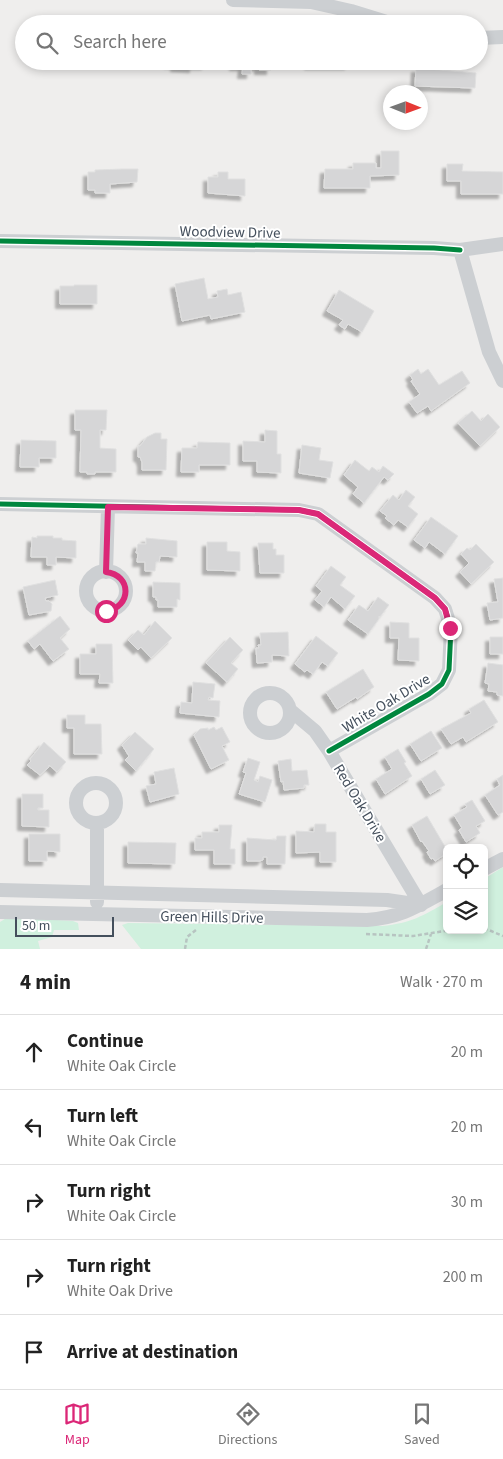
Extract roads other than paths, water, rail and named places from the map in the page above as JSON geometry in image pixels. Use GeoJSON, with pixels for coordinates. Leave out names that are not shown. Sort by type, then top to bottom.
{"type":"FeatureCollection","features":[{"type":"Feature","properties":{"kind":"street"},"geometry":{"type":"LineString","coordinates":[[233,0],[311,1],[362,15]]}},
{"type":"Feature","properties":{"kind":"street"},"geometry":{"type":"LineString","coordinates":[[488,38],[503,37]]}},
{"type":"Feature","properties":{"kind":"street","name":"Woodview Drive"},"geometry":{"type":"LineString","coordinates":[[0,241],[460,250],[503,244]]}},
{"type":"Feature","properties":{"kind":"street"},"geometry":{"type":"LineString","coordinates":[[460,250],[488,352],[503,381]]}},
{"type":"Feature","properties":{"kind":"street","name":"White Oak Drive"},"geometry":{"type":"LineString","coordinates":[[0,504],[299,510],[318,514],[435,598],[445,609],[450,628],[449,670],[442,684],[429,694],[329,751]]}},
{"type":"Feature","properties":{"kind":"street"},"geometry":{"type":"LineString","coordinates":[[106,572],[108,507]]}},
{"type":"Feature","properties":{"kind":"street","name":"Red Oak Drive"},"geometry":{"type":"LineString","coordinates":[[290,710],[315,731],[329,751],[421,905]]}},
{"type":"Feature","properties":{"kind":"street"},"geometry":{"type":"LineString","coordinates":[[96,914],[98,823]]}},
{"type":"Feature","properties":{"kind":"street"},"geometry":{"type":"LineString","coordinates":[[488,867],[503,859]]}},
{"type":"Feature","properties":{"kind":"street","name":"Green Hills Drive"},"geometry":{"type":"LineString","coordinates":[[0,890],[387,900],[421,905]]}},
{"type":"Feature","properties":{"kind":"street","name":"Green Hills Drive"},"geometry":{"type":"LineString","coordinates":[[0,912],[367,920],[386,919],[404,914],[443,892]]}},
{"type":"Feature","properties":{"kind":"street"},"geometry":{"type":"LineString","coordinates":[[249,896],[249,918]]}}]}
